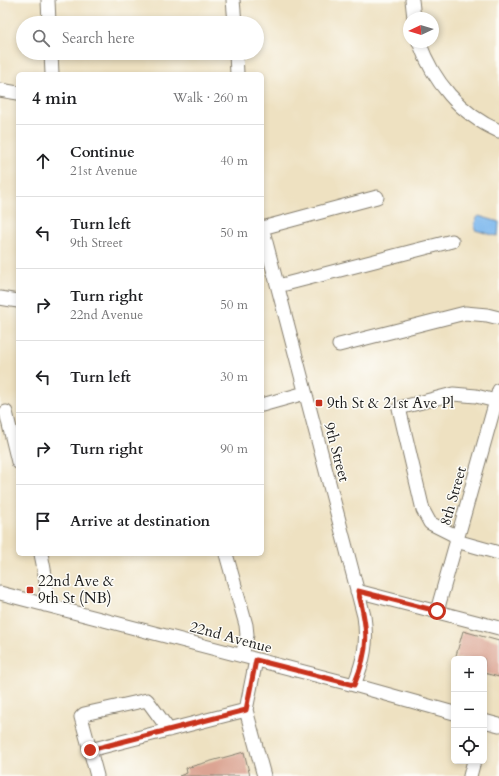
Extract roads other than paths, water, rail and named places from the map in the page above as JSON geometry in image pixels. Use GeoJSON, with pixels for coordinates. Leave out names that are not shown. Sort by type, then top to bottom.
{"type":"FeatureCollection","features":[{"type":"Feature","properties":{"kind":"street"},"geometry":{"type":"LineString","coordinates":[[48,0],[49,16]]}},
{"type":"Feature","properties":{"kind":"street"},"geometry":{"type":"LineString","coordinates":[[233,0],[234,16]]}},
{"type":"Feature","properties":{"kind":"street"},"geometry":{"type":"LineString","coordinates":[[412,0],[413,12]]}},
{"type":"Feature","properties":{"kind":"street"},"geometry":{"type":"LineString","coordinates":[[421,48],[434,75],[445,91],[474,117],[499,131]]}},
{"type":"Feature","properties":{"kind":"street"},"geometry":{"type":"LineString","coordinates":[[51,60],[52,72]]}},
{"type":"Feature","properties":{"kind":"street"},"geometry":{"type":"LineString","coordinates":[[236,60],[237,72]]}},
{"type":"Feature","properties":{"kind":"street"},"geometry":{"type":"LineString","coordinates":[[0,90],[16,93]]}},
{"type":"Feature","properties":{"kind":"street"},"geometry":{"type":"LineString","coordinates":[[264,226],[377,197]]}},
{"type":"Feature","properties":{"kind":"street","name":"9th Street"},"geometry":{"type":"LineString","coordinates":[[264,234],[364,616],[366,633],[365,650],[362,667],[354,685]]}},
{"type":"Feature","properties":{"kind":"street"},"geometry":{"type":"LineString","coordinates":[[278,286],[452,241]]}},
{"type":"Feature","properties":{"kind":"street"},"geometry":{"type":"LineString","coordinates":[[0,298],[16,301]]}},
{"type":"Feature","properties":{"kind":"street"},"geometry":{"type":"LineString","coordinates":[[339,345],[465,313],[487,315],[499,318]]}},
{"type":"Feature","properties":{"kind":"street"},"geometry":{"type":"LineString","coordinates":[[264,404],[306,393]]}},
{"type":"Feature","properties":{"kind":"street"},"geometry":{"type":"LineString","coordinates":[[498,396],[453,394],[399,408],[423,510],[430,523],[457,539],[499,553]]}},
{"type":"Feature","properties":{"kind":"street","name":"8th Street"},"geometry":{"type":"LineString","coordinates":[[437,611],[498,396]]}},
{"type":"Feature","properties":{"kind":"street"},"geometry":{"type":"LineString","coordinates":[[6,412],[16,454]]}},
{"type":"Feature","properties":{"kind":"street"},"geometry":{"type":"LineString","coordinates":[[41,556],[47,579],[46,605]]}},
{"type":"Feature","properties":{"kind":"street"},"geometry":{"type":"LineString","coordinates":[[227,556],[246,625],[247,635],[242,656]]}},
{"type":"Feature","properties":{"kind":"street"},"geometry":{"type":"LineString","coordinates":[[358,591],[499,628]]}},
{"type":"Feature","properties":{"kind":"street","name":"22nd Avenue"},"geometry":{"type":"LineString","coordinates":[[0,593],[354,685],[451,712]]}},
{"type":"Feature","properties":{"kind":"street"},"geometry":{"type":"LineString","coordinates":[[256,660],[246,710],[264,776]]}},
{"type":"Feature","properties":{"kind":"street"},"geometry":{"type":"LineString","coordinates":[[97,776],[81,717],[84,714],[147,700],[169,730]]}},
{"type":"Feature","properties":{"kind":"street"},"geometry":{"type":"LineString","coordinates":[[90,750],[246,710]]}},
{"type":"Feature","properties":{"kind":"street"},"geometry":{"type":"LineString","coordinates":[[487,722],[499,725]]}},
{"type":"Feature","properties":{"kind":"street"},"geometry":{"type":"LineString","coordinates":[[470,776],[473,764]]}},
{"type":"Feature","properties":{"kind":"water"},"geometry":{"type":"Polygon","coordinates":[[[479,216],[499,222],[498,235],[496,236],[475,230],[476,221],[479,216]]]}},
{"type":"Feature","properties":{"kind":"place","name":"9th St & 21st Ave Pl"},"geometry":{"type":"Point","coordinates":[319,403]}},
{"type":"Feature","properties":{"kind":"place","name":"22nd Ave & 9th St (NB)"},"geometry":{"type":"Point","coordinates":[30,590]}}]}
